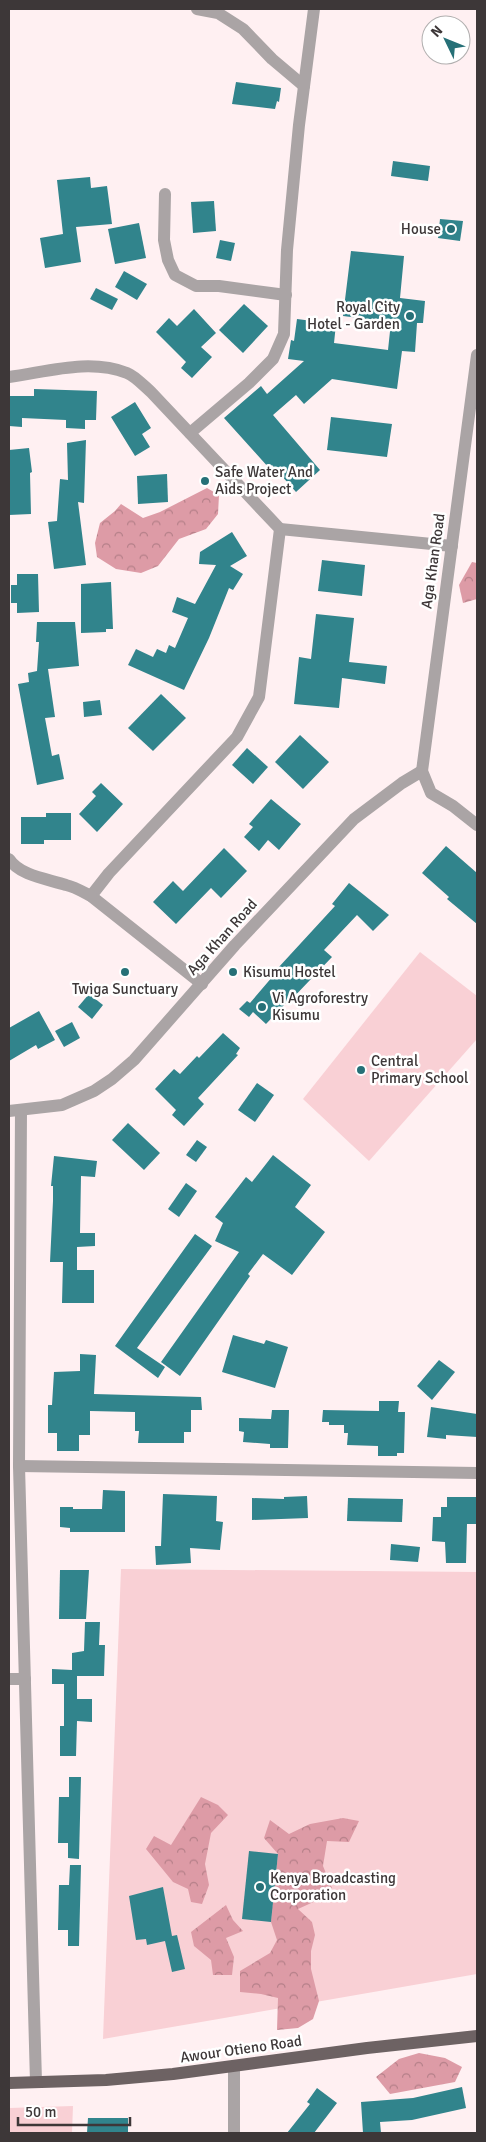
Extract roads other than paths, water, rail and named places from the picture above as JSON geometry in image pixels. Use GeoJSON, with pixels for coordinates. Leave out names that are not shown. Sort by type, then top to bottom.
{"type":"FeatureCollection","features":[{"type":"Feature","properties":{"kind":"main road","name":"Awour Otieno Road"},"geometry":{"type":"LineString","coordinates":[[9,2082],[106,2080],[477,2036]]}},
{"type":"Feature","properties":{"kind":"street"},"geometry":{"type":"LineString","coordinates":[[197,9],[218,11],[304,86]]}},
{"type":"Feature","properties":{"kind":"street"},"geometry":{"type":"LineString","coordinates":[[190,433],[250,382],[273,359],[284,334],[287,250],[314,9]]}},
{"type":"Feature","properties":{"kind":"street"},"geometry":{"type":"LineString","coordinates":[[165,194],[164,240],[168,260],[176,275],[196,286],[219,286],[286,295]]}},
{"type":"Feature","properties":{"kind":"street","name":"Aga Khan Road"},"geometry":{"type":"LineString","coordinates":[[15,1111],[62,1105],[112,1079],[134,1060],[235,945],[354,820],[422,771],[477,355]]}},
{"type":"Feature","properties":{"kind":"street"},"geometry":{"type":"LineString","coordinates":[[9,377],[48,370],[83,367],[104,368],[128,373],[151,392],[280,529],[452,546]]}},
{"type":"Feature","properties":{"kind":"street"},"geometry":{"type":"LineString","coordinates":[[91,896],[109,873],[237,737],[259,697],[280,529]]}},
{"type":"Feature","properties":{"kind":"street"},"geometry":{"type":"LineString","coordinates":[[422,771],[431,793],[453,806],[477,825]]}},
{"type":"Feature","properties":{"kind":"street"},"geometry":{"type":"LineString","coordinates":[[9,859],[13,865],[24,872],[68,885],[91,896],[202,984]]}},
{"type":"Feature","properties":{"kind":"street"},"geometry":{"type":"LineString","coordinates":[[15,1111],[19,1466],[15,1547],[25,1678],[36,2082]]}},
{"type":"Feature","properties":{"kind":"street"},"geometry":{"type":"LineString","coordinates":[[19,1466],[477,1473]]}},
{"type":"Feature","properties":{"kind":"street"},"geometry":{"type":"LineString","coordinates":[[9,1679],[25,1678]]}},
{"type":"Feature","properties":{"kind":"street"},"geometry":{"type":"LineString","coordinates":[[234,2066],[234,2133]]}},
{"type":"Feature","properties":{"kind":"place","name":"House"},"geometry":{"type":"Point","coordinates":[451,229]}},
{"type":"Feature","properties":{"kind":"place","name":"Royal City Hotel - Garden"},"geometry":{"type":"Point","coordinates":[410,316]}},
{"type":"Feature","properties":{"kind":"place","name":"Safe Water And Aids Project"},"geometry":{"type":"Point","coordinates":[205,481]}},
{"type":"Feature","properties":{"kind":"place","name":"Twiga Sunctuary"},"geometry":{"type":"Point","coordinates":[125,972]}},
{"type":"Feature","properties":{"kind":"place","name":"Kisumu Hostel"},"geometry":{"type":"Point","coordinates":[233,972]}},
{"type":"Feature","properties":{"kind":"place","name":"Vi Agroforestry Kisumu"},"geometry":{"type":"Point","coordinates":[262,1007]}},
{"type":"Feature","properties":{"kind":"place","name":"Central Primary School"},"geometry":{"type":"Point","coordinates":[361,1070]}},
{"type":"Feature","properties":{"kind":"place","name":"Kenya Broadcasting Corporation"},"geometry":{"type":"Point","coordinates":[260,1887]}}]}
